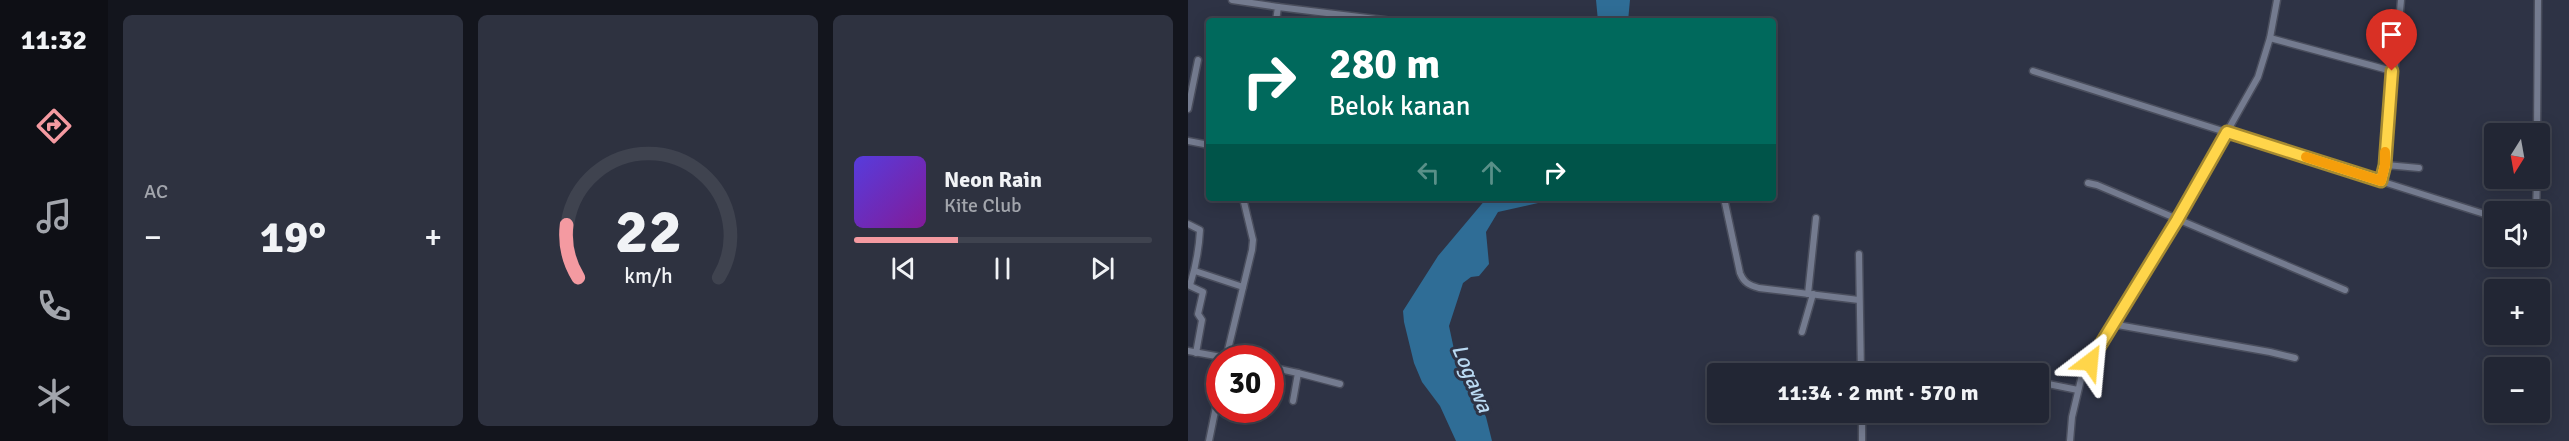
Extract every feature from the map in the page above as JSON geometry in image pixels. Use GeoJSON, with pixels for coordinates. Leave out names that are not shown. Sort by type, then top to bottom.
{"type":"FeatureCollection","features":[{"type":"Feature","properties":{"kind":"street"},"geometry":{"type":"LineString","coordinates":[[1232,0],[1368,18]]}},
{"type":"Feature","properties":{"kind":"street"},"geometry":{"type":"LineString","coordinates":[[2070,441],[2082,375],[2177,220],[2258,77],[2270,38],[2277,0]]}},
{"type":"Feature","properties":{"kind":"street"},"geometry":{"type":"LineString","coordinates":[[2381,181],[2385,165],[2400,0]]}},
{"type":"Feature","properties":{"kind":"street"},"geometry":{"type":"LineString","coordinates":[[2537,123],[2538,0]]}},
{"type":"Feature","properties":{"kind":"street"},"geometry":{"type":"LineString","coordinates":[[1276,18],[1278,7]]}},
{"type":"Feature","properties":{"kind":"street"},"geometry":{"type":"LineString","coordinates":[[2270,38],[2392,71]]}},
{"type":"Feature","properties":{"kind":"street"},"geometry":{"type":"LineString","coordinates":[[1188,110],[1198,60]]}},
{"type":"Feature","properties":{"kind":"street"},"geometry":{"type":"LineString","coordinates":[[2033,71],[2484,214]]}},
{"type":"Feature","properties":{"kind":"street"},"geometry":{"type":"LineString","coordinates":[[1188,141],[1206,144]]}},
{"type":"Feature","properties":{"kind":"street"},"geometry":{"type":"LineString","coordinates":[[2385,165],[2419,168]]}},
{"type":"Feature","properties":{"kind":"street"},"geometry":{"type":"LineString","coordinates":[[2088,183],[2345,290]]}},
{"type":"Feature","properties":{"kind":"street"},"geometry":{"type":"LineString","coordinates":[[1229,345],[1253,240],[1245,201]]}},
{"type":"Feature","properties":{"kind":"street"},"geometry":{"type":"LineString","coordinates":[[1725,201],[1743,280],[1759,288],[1859,300]]}},
{"type":"Feature","properties":{"kind":"street"},"geometry":{"type":"LineString","coordinates":[[1802,332],[1810,294],[1816,218]]}},
{"type":"Feature","properties":{"kind":"street"},"geometry":{"type":"LineString","coordinates":[[1188,224],[1200,230],[1200,250],[1189,285],[1203,292],[1198,314],[1202,320],[1192,352]]}},
{"type":"Feature","properties":{"kind":"street"},"geometry":{"type":"LineString","coordinates":[[1859,254],[1861,363]]}},
{"type":"Feature","properties":{"kind":"street"},"geometry":{"type":"LineString","coordinates":[[1195,271],[1243,287]]}},
{"type":"Feature","properties":{"kind":"street"},"geometry":{"type":"LineString","coordinates":[[2112,324],[2295,358]]}},
{"type":"Feature","properties":{"kind":"street"},"geometry":{"type":"LineString","coordinates":[[1284,370],[1340,384]]}},
{"type":"Feature","properties":{"kind":"street"},"geometry":{"type":"LineString","coordinates":[[1293,401],[1298,373]]}},
{"type":"Feature","properties":{"kind":"street"},"geometry":{"type":"LineString","coordinates":[[2049,384],[2078,390]]}},
{"type":"Feature","properties":{"kind":"street"},"geometry":{"type":"LineString","coordinates":[[1209,441],[1213,423]]}},
{"type":"Feature","properties":{"kind":"street"},"geometry":{"type":"LineString","coordinates":[[1862,423],[1862,441]]}},
{"type":"Feature","properties":{"kind":"water"},"geometry":{"type":"Polygon","coordinates":[[[1596,0],[1630,0],[1628,18],[1598,18],[1596,0]]]}},
{"type":"Feature","properties":{"kind":"water"},"geometry":{"type":"Polygon","coordinates":[[[1484,201],[1541,201],[1498,212],[1486,232],[1489,264],[1479,276],[1471,277],[1463,283],[1449,326],[1455,354],[1486,417],[1492,441],[1456,441],[1440,406],[1422,382],[1414,363],[1403,311],[1438,256],[1484,201]]]}},
{"type":"Feature","properties":{"kind":"slow traffic"},"geometry":{"type":"LineString","coordinates":[[2306,157],[2381,181],[2385,152]]}},
{"type":"Feature","properties":{"kind":"route"},"geometry":{"type":"LineString","coordinates":[[2090,362],[2177,220],[2227,132],[2381,181],[2385,165],[2392,71]]}},
{"type":"Feature","properties":{"kind":"water label","name":"Logawa"},"geometry":{"type":"Point","coordinates":[1473,378]}}]}
